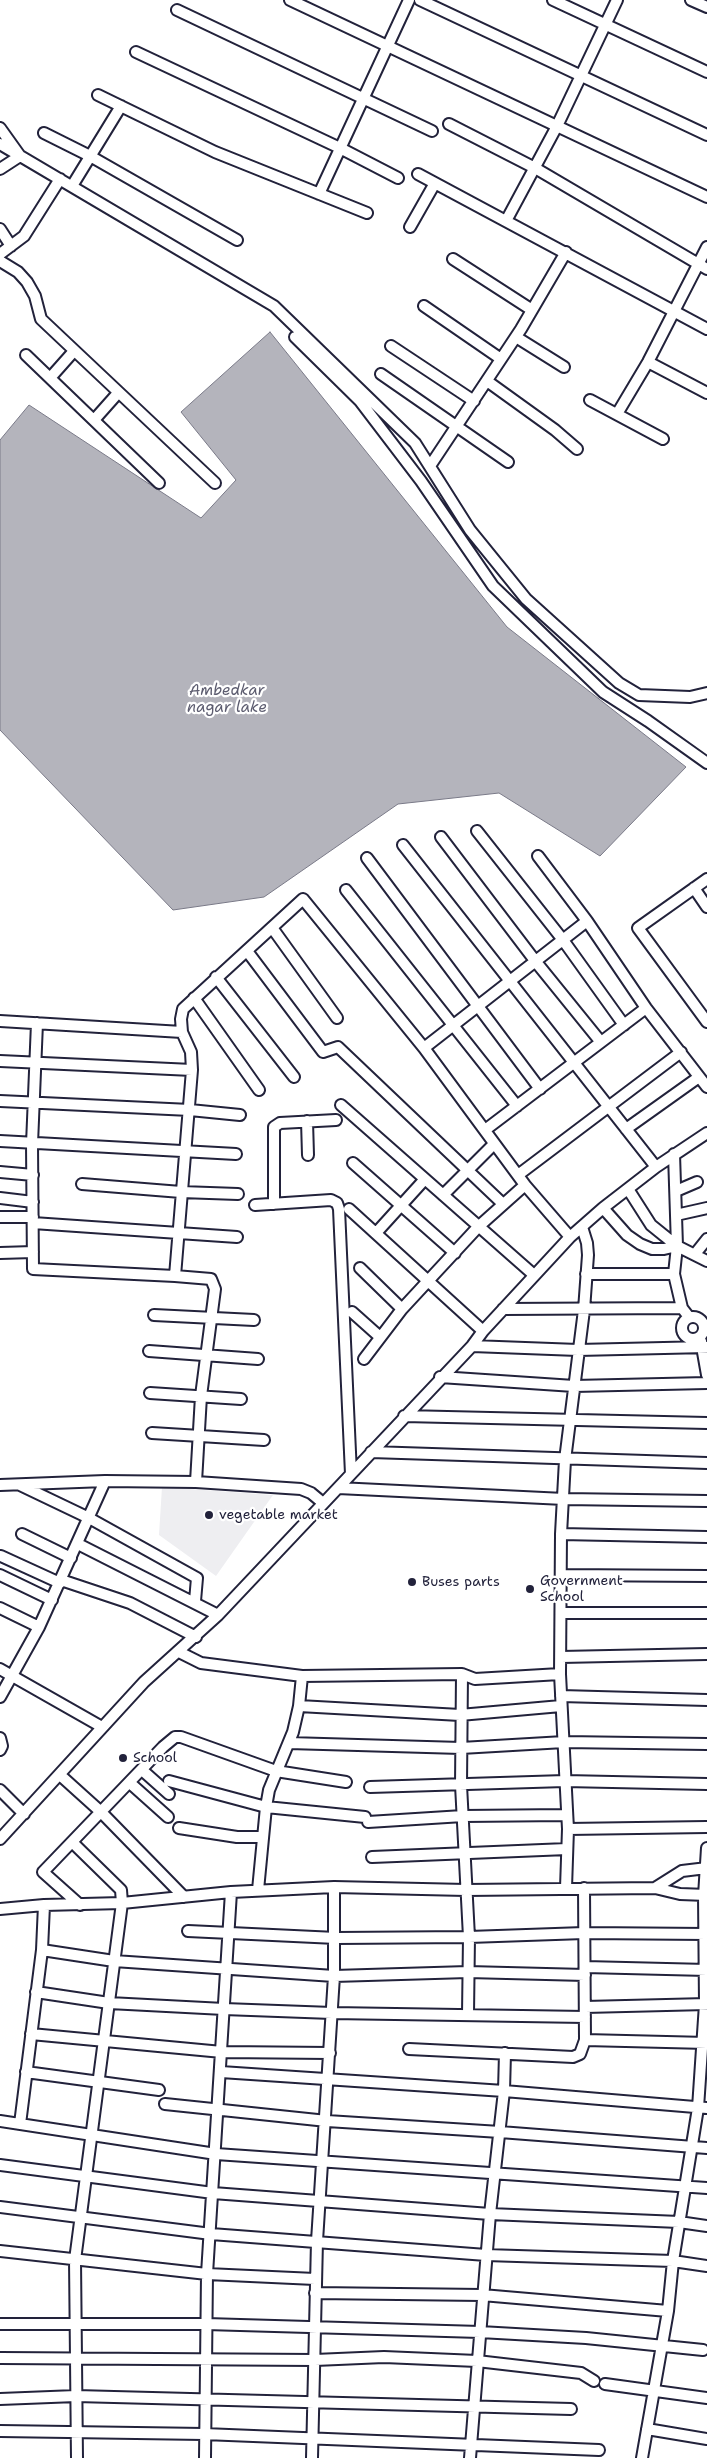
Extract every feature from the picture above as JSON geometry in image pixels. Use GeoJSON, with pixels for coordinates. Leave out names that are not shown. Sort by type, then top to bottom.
{"type":"FeatureCollection","features":[{"type":"Feature","properties":{"kind":"street"},"geometry":{"type":"LineString","coordinates":[[290,0],[707,197]]}},
{"type":"Feature","properties":{"kind":"street"},"geometry":{"type":"LineString","coordinates":[[319,194],[409,0]]}},
{"type":"Feature","properties":{"kind":"street"},"geometry":{"type":"LineString","coordinates":[[420,0],[707,135]]}},
{"type":"Feature","properties":{"kind":"street"},"geometry":{"type":"LineString","coordinates":[[553,0],[605,26],[707,72]]}},
{"type":"Feature","properties":{"kind":"street"},"geometry":{"type":"LineString","coordinates":[[506,221],[557,126],[617,0]]}},
{"type":"Feature","properties":{"kind":"street"},"geometry":{"type":"LineString","coordinates":[[691,0],[707,7]]}},
{"type":"Feature","properties":{"kind":"street"},"geometry":{"type":"LineString","coordinates":[[177,10],[364,97],[432,131]]}},
{"type":"Feature","properties":{"kind":"street"},"geometry":{"type":"LineString","coordinates":[[136,52],[340,148],[398,178]]}},
{"type":"Feature","properties":{"kind":"street"},"geometry":{"type":"LineString","coordinates":[[98,95],[215,152],[367,213]]}},
{"type":"Feature","properties":{"kind":"street"},"geometry":{"type":"LineString","coordinates":[[72,186],[121,106]]}},
{"type":"Feature","properties":{"kind":"street"},"geometry":{"type":"LineString","coordinates":[[449,124],[535,168],[702,266]]}},
{"type":"Feature","properties":{"kind":"street"},"geometry":{"type":"LineString","coordinates":[[0,128],[20,156]]}},
{"type":"Feature","properties":{"kind":"street"},"geometry":{"type":"LineString","coordinates":[[44,133],[90,156],[237,240]]}},
{"type":"Feature","properties":{"kind":"street"},"geometry":{"type":"LineString","coordinates":[[0,144],[281,313],[415,443],[470,530],[526,599],[619,683],[639,695],[672,697],[707,693]]}},
{"type":"Feature","properties":{"kind":"street"},"geometry":{"type":"LineString","coordinates":[[0,169],[20,156]]}},
{"type":"Feature","properties":{"kind":"street"},"geometry":{"type":"LineString","coordinates":[[418,174],[707,329]]}},
{"type":"Feature","properties":{"kind":"street"},"geometry":{"type":"LineString","coordinates":[[0,254],[24,236],[60,179]]}},
{"type":"Feature","properties":{"kind":"street"},"geometry":{"type":"LineString","coordinates":[[410,227],[435,183]]}},
{"type":"Feature","properties":{"kind":"street"},"geometry":{"type":"LineString","coordinates":[[0,229],[11,246]]}},
{"type":"Feature","properties":{"kind":"street"},"geometry":{"type":"LineString","coordinates":[[616,414],[648,362],[672,311],[702,266],[707,247]]}},
{"type":"Feature","properties":{"kind":"street"},"geometry":{"type":"LineString","coordinates":[[430,466],[516,337],[566,252]]}},
{"type":"Feature","properties":{"kind":"street"},"geometry":{"type":"LineString","coordinates":[[453,259],[532,310]]}},
{"type":"Feature","properties":{"kind":"street"},"geometry":{"type":"LineString","coordinates":[[0,261],[28,282],[35,296],[41,320],[215,483]]}},
{"type":"Feature","properties":{"kind":"street"},"geometry":{"type":"LineString","coordinates":[[239,286],[275,316],[360,401],[421,481],[493,586],[603,692],[707,763]]}},
{"type":"Feature","properties":{"kind":"street"},"geometry":{"type":"LineString","coordinates":[[424,306],[501,359]]}},
{"type":"Feature","properties":{"kind":"street"},"geometry":{"type":"LineString","coordinates":[[516,337],[564,367]]}},
{"type":"Feature","properties":{"kind":"street"},"geometry":{"type":"LineString","coordinates":[[391,346],[474,401]]}},
{"type":"Feature","properties":{"kind":"street"},"geometry":{"type":"LineString","coordinates":[[50,378],[74,351]]}},
{"type":"Feature","properties":{"kind":"street"},"geometry":{"type":"LineString","coordinates":[[26,355],[159,483]]}},
{"type":"Feature","properties":{"kind":"street"},"geometry":{"type":"LineString","coordinates":[[648,362],[707,393]]}},
{"type":"Feature","properties":{"kind":"street"},"geometry":{"type":"LineString","coordinates":[[381,374],[508,462]]}},
{"type":"Feature","properties":{"kind":"street"},"geometry":{"type":"LineString","coordinates":[[487,381],[555,430],[577,449]]}},
{"type":"Feature","properties":{"kind":"street"},"geometry":{"type":"LineString","coordinates":[[94,420],[118,392]]}},
{"type":"Feature","properties":{"kind":"street"},"geometry":{"type":"LineString","coordinates":[[590,400],[663,439]]}},
{"type":"Feature","properties":{"kind":"street"},"geometry":{"type":"LineString","coordinates":[[477,831],[563,940],[624,1025]]}},
{"type":"Feature","properties":{"kind":"street"},"geometry":{"type":"LineString","coordinates":[[441,837],[536,962],[600,1041]]}},
{"type":"Feature","properties":{"kind":"street"},"geometry":{"type":"LineString","coordinates":[[403,845],[656,1167]]}},
{"type":"Feature","properties":{"kind":"street"},"geometry":{"type":"LineString","coordinates":[[538,856],[646,1008],[707,1087]]}},
{"type":"Feature","properties":{"kind":"street"},"geometry":{"type":"LineString","coordinates":[[367,858],[480,1006],[540,1089]]}},
{"type":"Feature","properties":{"kind":"street"},"geometry":{"type":"LineString","coordinates":[[707,878],[638,928],[707,1022]]}},
{"type":"Feature","properties":{"kind":"street"},"geometry":{"type":"LineString","coordinates":[[694,888],[707,907]]}},
{"type":"Feature","properties":{"kind":"street"},"geometry":{"type":"LineString","coordinates":[[346,890],[516,1106]]}},
{"type":"Feature","properties":{"kind":"street"},"geometry":{"type":"LineString","coordinates":[[175,1276],[177,1232],[190,1110],[192,1070],[191,1052],[182,1032],[181,1019],[183,1009],[304,899],[424,1048],[525,1185],[570,1237]]}},
{"type":"Feature","properties":{"kind":"street"},"geometry":{"type":"LineString","coordinates":[[424,1048],[454,1027],[586,922]]}},
{"type":"Feature","properties":{"kind":"street"},"geometry":{"type":"LineString","coordinates":[[273,929],[337,1018]]}},
{"type":"Feature","properties":{"kind":"street"},"geometry":{"type":"LineString","coordinates":[[247,951],[323,1052],[338,1047],[502,1203]]}},
{"type":"Feature","properties":{"kind":"street"},"geometry":{"type":"LineString","coordinates":[[216,977],[294,1077]]}},
{"type":"Feature","properties":{"kind":"street"},"geometry":{"type":"LineString","coordinates":[[194,998],[259,1090]]}},
{"type":"Feature","properties":{"kind":"street"},"geometry":{"type":"LineString","coordinates":[[485,1130],[646,1008]]}},
{"type":"Feature","properties":{"kind":"street"},"geometry":{"type":"LineString","coordinates":[[0,1021],[182,1032]]}},
{"type":"Feature","properties":{"kind":"street"},"geometry":{"type":"LineString","coordinates":[[37,1023],[32,1144],[33,1269],[211,1279],[214,1283],[213,1318],[206,1356],[198,1437],[196,1482]]}},
{"type":"Feature","properties":{"kind":"street"},"geometry":{"type":"LineString","coordinates":[[518,1175],[608,1105],[681,1052]]}},
{"type":"Feature","properties":{"kind":"street"},"geometry":{"type":"LineString","coordinates":[[0,1061],[192,1070]]}},
{"type":"Feature","properties":{"kind":"street"},"geometry":{"type":"LineString","coordinates":[[626,1129],[699,1077]]}},
{"type":"Feature","properties":{"kind":"street"},"geometry":{"type":"LineString","coordinates":[[0,1101],[190,1110],[240,1115]]}},
{"type":"Feature","properties":{"kind":"street"},"geometry":{"type":"LineString","coordinates":[[340,1105],[534,1275]]}},
{"type":"Feature","properties":{"kind":"street"},"geometry":{"type":"LineString","coordinates":[[274,1204],[274,1127],[280,1123],[336,1120]]}},
{"type":"Feature","properties":{"kind":"street"},"geometry":{"type":"LineString","coordinates":[[307,1122],[308,1155]]}},
{"type":"Feature","properties":{"kind":"street"},"geometry":{"type":"LineString","coordinates":[[0,1839],[144,1682],[196,1638],[218,1615],[440,1377],[472,1346],[483,1331],[570,1237],[656,1167],[707,1133]]}},
{"type":"Feature","properties":{"kind":"street"},"geometry":{"type":"LineString","coordinates":[[0,1141],[236,1154]]}},
{"type":"Feature","properties":{"kind":"street"},"geometry":{"type":"LineString","coordinates":[[443,1195],[494,1144]]}},
{"type":"Feature","properties":{"kind":"street"},"geometry":{"type":"LineString","coordinates":[[674,1154],[677,1246],[674,1274],[682,1308],[689,1317]]}},
{"type":"Feature","properties":{"kind":"street"},"geometry":{"type":"LineString","coordinates":[[353,1163],[455,1253]]}},
{"type":"Feature","properties":{"kind":"street"},"geometry":{"type":"LineString","coordinates":[[0,1172],[32,1175]]}},
{"type":"Feature","properties":{"kind":"street"},"geometry":{"type":"LineString","coordinates":[[376,1233],[425,1179]]}},
{"type":"Feature","properties":{"kind":"street"},"geometry":{"type":"LineString","coordinates":[[676,1191],[697,1182]]}},
{"type":"Feature","properties":{"kind":"street"},"geometry":{"type":"LineString","coordinates":[[82,1184],[181,1192],[238,1194]]}},
{"type":"Feature","properties":{"kind":"street"},"geometry":{"type":"LineString","coordinates":[[364,1359],[402,1309],[478,1227],[502,1203],[525,1185]]}},
{"type":"Feature","properties":{"kind":"street"},"geometry":{"type":"LineString","coordinates":[[628,1189],[651,1226],[677,1246],[707,1261]]}},
{"type":"Feature","properties":{"kind":"street"},"geometry":{"type":"LineString","coordinates":[[0,1198],[33,1202]]}},
{"type":"Feature","properties":{"kind":"street"},"geometry":{"type":"LineString","coordinates":[[255,1205],[331,1200],[337,1203],[339,1209],[351,1474]]}},
{"type":"Feature","properties":{"kind":"street"},"geometry":{"type":"LineString","coordinates":[[604,1208],[627,1236],[640,1244],[652,1249],[664,1250],[677,1246]]}},
{"type":"Feature","properties":{"kind":"street"},"geometry":{"type":"LineString","coordinates":[[676,1215],[707,1208]]}},
{"type":"Feature","properties":{"kind":"street"},"geometry":{"type":"LineString","coordinates":[[349,1209],[483,1331]]}},
{"type":"Feature","properties":{"kind":"street"},"geometry":{"type":"LineString","coordinates":[[0,1217],[237,1237]]}},
{"type":"Feature","properties":{"kind":"street"},"geometry":{"type":"LineString","coordinates":[[566,1888],[568,1829],[560,1674],[561,1534],[565,1460],[584,1310],[587,1242],[582,1227]]}},
{"type":"Feature","properties":{"kind":"street"},"geometry":{"type":"LineString","coordinates":[[695,1254],[707,1239]]}},
{"type":"Feature","properties":{"kind":"street"},"geometry":{"type":"LineString","coordinates":[[0,1253],[33,1252]]}},
{"type":"Feature","properties":{"kind":"street"},"geometry":{"type":"LineString","coordinates":[[360,1268],[402,1309]]}},
{"type":"Feature","properties":{"kind":"street"},"geometry":{"type":"LineString","coordinates":[[586,1274],[674,1274]]}},
{"type":"Feature","properties":{"kind":"street"},"geometry":{"type":"LineString","coordinates":[[503,1309],[682,1308]]}},
{"type":"Feature","properties":{"kind":"street"},"geometry":{"type":"LineString","coordinates":[[352,1312],[380,1337]]}},
{"type":"Feature","properties":{"kind":"street"},"geometry":{"type":"LineString","coordinates":[[154,1315],[254,1320]]}},
{"type":"Feature","properties":{"kind":"street"},"geometry":{"type":"LineString","coordinates":[[689,1317],[699,1318],[705,1323],[704,1331],[700,1337],[688,1338],[683,1332],[684,1321],[689,1317]]}},
{"type":"Feature","properties":{"kind":"street"},"geometry":{"type":"LineString","coordinates":[[700,1337],[705,1347],[707,1375]]}},
{"type":"Feature","properties":{"kind":"street"},"geometry":{"type":"LineString","coordinates":[[472,1346],[578,1350],[705,1347]]}},
{"type":"Feature","properties":{"kind":"street"},"geometry":{"type":"LineString","coordinates":[[149,1351],[258,1359]]}},
{"type":"Feature","properties":{"kind":"street"},"geometry":{"type":"LineString","coordinates":[[440,1377],[574,1386],[707,1383]]}},
{"type":"Feature","properties":{"kind":"street"},"geometry":{"type":"LineString","coordinates":[[150,1393],[241,1399]]}},
{"type":"Feature","properties":{"kind":"street"},"geometry":{"type":"LineString","coordinates":[[404,1416],[570,1422],[707,1423]]}},
{"type":"Feature","properties":{"kind":"street"},"geometry":{"type":"LineString","coordinates":[[152,1433],[264,1440]]}},
{"type":"Feature","properties":{"kind":"street"},"geometry":{"type":"LineString","coordinates":[[371,1452],[565,1460],[707,1463]]}},
{"type":"Feature","properties":{"kind":"street"},"geometry":{"type":"LineString","coordinates":[[0,1697],[39,1627],[105,1481]]}},
{"type":"Feature","properties":{"kind":"street"},"geometry":{"type":"LineString","coordinates":[[0,1485],[105,1481],[196,1482],[301,1489],[311,1493],[323,1503]]}},
{"type":"Feature","properties":{"kind":"street"},"geometry":{"type":"LineString","coordinates":[[19,1484],[89,1518],[197,1578],[195,1601]]}},
{"type":"Feature","properties":{"kind":"street"},"geometry":{"type":"LineString","coordinates":[[338,1488],[564,1499],[707,1501]]}},
{"type":"Feature","properties":{"kind":"street"},"geometry":{"type":"LineString","coordinates":[[22,1534],[71,1558]]}},
{"type":"Feature","properties":{"kind":"street"},"geometry":{"type":"LineString","coordinates":[[561,1534],[707,1537]]}},
{"type":"Feature","properties":{"kind":"street"},"geometry":{"type":"LineString","coordinates":[[78,1544],[195,1601],[218,1615]]}},
{"type":"Feature","properties":{"kind":"street"},"geometry":{"type":"LineString","coordinates":[[1,1556],[61,1581],[130,1603],[196,1638]]}},
{"type":"Feature","properties":{"kind":"street"},"geometry":{"type":"LineString","coordinates":[[0,1574],[52,1600]]}},
{"type":"Feature","properties":{"kind":"street"},"geometry":{"type":"LineString","coordinates":[[562,1575],[707,1576]]}},
{"type":"Feature","properties":{"kind":"street"},"geometry":{"type":"LineString","coordinates":[[0,1608],[39,1627]]}},
{"type":"Feature","properties":{"kind":"street"},"geometry":{"type":"LineString","coordinates":[[561,1613],[707,1613]]}},
{"type":"Feature","properties":{"kind":"street"},"geometry":{"type":"LineString","coordinates":[[179,1652],[201,1663],[302,1676],[462,1674],[475,1679],[560,1674]]}},
{"type":"Feature","properties":{"kind":"street"},"geometry":{"type":"LineString","coordinates":[[561,1657],[707,1654]]}},
{"type":"Feature","properties":{"kind":"street"},"geometry":{"type":"LineString","coordinates":[[0,1669],[102,1727]]}},
{"type":"Feature","properties":{"kind":"street"},"geometry":{"type":"LineString","coordinates":[[462,1674],[460,1715],[461,1785],[469,1937],[468,2014]]}},
{"type":"Feature","properties":{"kind":"street"},"geometry":{"type":"LineString","coordinates":[[258,1890],[266,1807],[276,1771],[289,1743],[299,1706],[302,1676]]}},
{"type":"Feature","properties":{"kind":"street"},"geometry":{"type":"LineString","coordinates":[[299,1706],[460,1715],[561,1701],[707,1700]]}},
{"type":"Feature","properties":{"kind":"street"},"geometry":{"type":"LineString","coordinates":[[80,1905],[44,1872],[174,1737],[181,1737],[276,1771],[346,1782]]}},
{"type":"Feature","properties":{"kind":"street"},"geometry":{"type":"LineString","coordinates":[[0,1738],[2,1746],[0,1750]]}},
{"type":"Feature","properties":{"kind":"street"},"geometry":{"type":"LineString","coordinates":[[289,1743],[461,1748],[564,1742],[707,1744]]}},
{"type":"Feature","properties":{"kind":"street"},"geometry":{"type":"LineString","coordinates":[[142,1770],[169,1794]]}},
{"type":"Feature","properties":{"kind":"street"},"geometry":{"type":"LineString","coordinates":[[60,1775],[101,1812],[184,1897]]}},
{"type":"Feature","properties":{"kind":"street"},"geometry":{"type":"LineString","coordinates":[[169,1781],[266,1807],[367,1820],[463,1816],[566,1815]]}},
{"type":"Feature","properties":{"kind":"street"},"geometry":{"type":"LineString","coordinates":[[370,1787],[565,1781],[707,1784]]}},
{"type":"Feature","properties":{"kind":"street"},"geometry":{"type":"LineString","coordinates":[[130,1783],[168,1817]]}},
{"type":"Feature","properties":{"kind":"street"},"geometry":{"type":"LineString","coordinates":[[0,1790],[24,1814]]}},
{"type":"Feature","properties":{"kind":"street"},"geometry":{"type":"LineString","coordinates":[[568,1829],[707,1827]]}},
{"type":"Feature","properties":{"kind":"street"},"geometry":{"type":"LineString","coordinates":[[179,1828],[237,1837],[263,1837]]}},
{"type":"Feature","properties":{"kind":"street"},"geometry":{"type":"LineString","coordinates":[[72,1842],[121,1890],[122,1903],[75,2260],[77,2458]]}},
{"type":"Feature","properties":{"kind":"street"},"geometry":{"type":"LineString","coordinates":[[642,2458],[668,2310],[673,2261],[691,2147],[702,2108],[706,2004],[707,1848]]}},
{"type":"Feature","properties":{"kind":"street"},"geometry":{"type":"LineString","coordinates":[[372,1857],[567,1849]]}},
{"type":"Feature","properties":{"kind":"street"},"geometry":{"type":"LineString","coordinates":[[655,1888],[682,1871],[707,1868]]}},
{"type":"Feature","properties":{"kind":"street"},"geometry":{"type":"LineString","coordinates":[[312,2458],[317,2241],[327,2121],[336,1938],[334,1886]]}},
{"type":"Feature","properties":{"kind":"street"},"geometry":{"type":"LineString","coordinates":[[0,1910],[44,1905],[122,1903],[231,1892],[334,1886],[466,1890],[655,1888],[680,1894],[706,1895]]}},
{"type":"Feature","properties":{"kind":"street"},"geometry":{"type":"LineString","coordinates":[[409,2049],[573,2057],[580,2054],[585,2040],[584,1888]]}},
{"type":"Feature","properties":{"kind":"street"},"geometry":{"type":"LineString","coordinates":[[205,2458],[204,2398],[207,2274],[219,2110],[231,1892]]}},
{"type":"Feature","properties":{"kind":"street"},"geometry":{"type":"LineString","coordinates":[[20,2124],[42,1950],[44,1905]]}},
{"type":"Feature","properties":{"kind":"street"},"geometry":{"type":"LineString","coordinates":[[188,1931],[336,1938],[469,1937],[584,1933],[706,1934]]}},
{"type":"Feature","properties":{"kind":"street"},"geometry":{"type":"LineString","coordinates":[[42,1950],[114,1961],[334,1976],[468,1972],[706,1970]]}},
{"type":"Feature","properties":{"kind":"street"},"geometry":{"type":"LineString","coordinates":[[36,1992],[108,2003],[332,2013],[468,2014],[585,2012],[706,2004]]}},
{"type":"Feature","properties":{"kind":"street"},"geometry":{"type":"LineString","coordinates":[[31,2034],[222,2052],[330,2053]]}},
{"type":"Feature","properties":{"kind":"street"},"geometry":{"type":"LineString","coordinates":[[585,2040],[705,2042]]}},
{"type":"Feature","properties":{"kind":"street"},"geometry":{"type":"LineString","coordinates":[[470,2458],[482,2295],[504,2091],[505,2054]]}},
{"type":"Feature","properties":{"kind":"street"},"geometry":{"type":"LineString","coordinates":[[26,2072],[98,2080],[159,2090]]}},
{"type":"Feature","properties":{"kind":"street"},"geometry":{"type":"LineString","coordinates":[[221,2072],[504,2091],[702,2108]]}},
{"type":"Feature","properties":{"kind":"street"},"geometry":{"type":"LineString","coordinates":[[165,2104],[327,2121],[707,2148]]}},
{"type":"Feature","properties":{"kind":"street"},"geometry":{"type":"LineString","coordinates":[[0,2121],[216,2154],[707,2188]]}},
{"type":"Feature","properties":{"kind":"street"},"geometry":{"type":"LineString","coordinates":[[0,2165],[213,2193],[490,2214],[679,2222],[707,2226]]}},
{"type":"Feature","properties":{"kind":"street"},"geometry":{"type":"LineString","coordinates":[[0,2207],[80,2219],[211,2234],[486,2255],[673,2261],[707,2266]]}},
{"type":"Feature","properties":{"kind":"street"},"geometry":{"type":"LineString","coordinates":[[0,2251],[207,2274],[316,2279]]}},
{"type":"Feature","properties":{"kind":"street"},"geometry":{"type":"LineString","coordinates":[[316,2293],[482,2295],[668,2310]]}},
{"type":"Feature","properties":{"kind":"street"},"geometry":{"type":"LineString","coordinates":[[0,2324],[206,2324],[480,2332],[586,2338],[704,2350]]}},
{"type":"Feature","properties":{"kind":"street"},"geometry":{"type":"LineString","coordinates":[[0,2358],[315,2360],[384,2357],[478,2362],[581,2373],[594,2381]]}},
{"type":"Feature","properties":{"kind":"street"},"geometry":{"type":"LineString","coordinates":[[605,2384],[707,2398]]}},
{"type":"Feature","properties":{"kind":"street"},"geometry":{"type":"LineString","coordinates":[[0,2399],[76,2396],[204,2398],[572,2409]]}},
{"type":"Feature","properties":{"kind":"street"},"geometry":{"type":"LineString","coordinates":[[647,2430],[707,2439]]}},
{"type":"Feature","properties":{"kind":"street"},"geometry":{"type":"LineString","coordinates":[[0,2431],[204,2434],[599,2450]]}},
{"type":"Feature","properties":{"kind":"shaded area","name":"vegetable market"},"geometry":{"type":"Polygon","coordinates":[[[162,1487],[273,1495],[216,1576],[159,1535],[162,1487]]]}},
{"type":"Feature","properties":{"kind":"water","name":"Ambedkar nagar lake"},"geometry":{"type":"Polygon","coordinates":[[[270,332],[507,627],[686,767],[600,856],[499,793],[398,804],[264,897],[173,910],[0,730],[0,440],[29,405],[201,518],[236,480],[181,412],[270,332]]]}},
{"type":"Feature","properties":{"kind":"place","name":"vegetable market"},"geometry":{"type":"Point","coordinates":[209,1515]}},
{"type":"Feature","properties":{"kind":"place","name":"Buses parts"},"geometry":{"type":"Point","coordinates":[412,1582]}},
{"type":"Feature","properties":{"kind":"place","name":"Government School"},"geometry":{"type":"Point","coordinates":[530,1589]}},
{"type":"Feature","properties":{"kind":"place","name":"School"},"geometry":{"type":"Point","coordinates":[123,1758]}}]}
